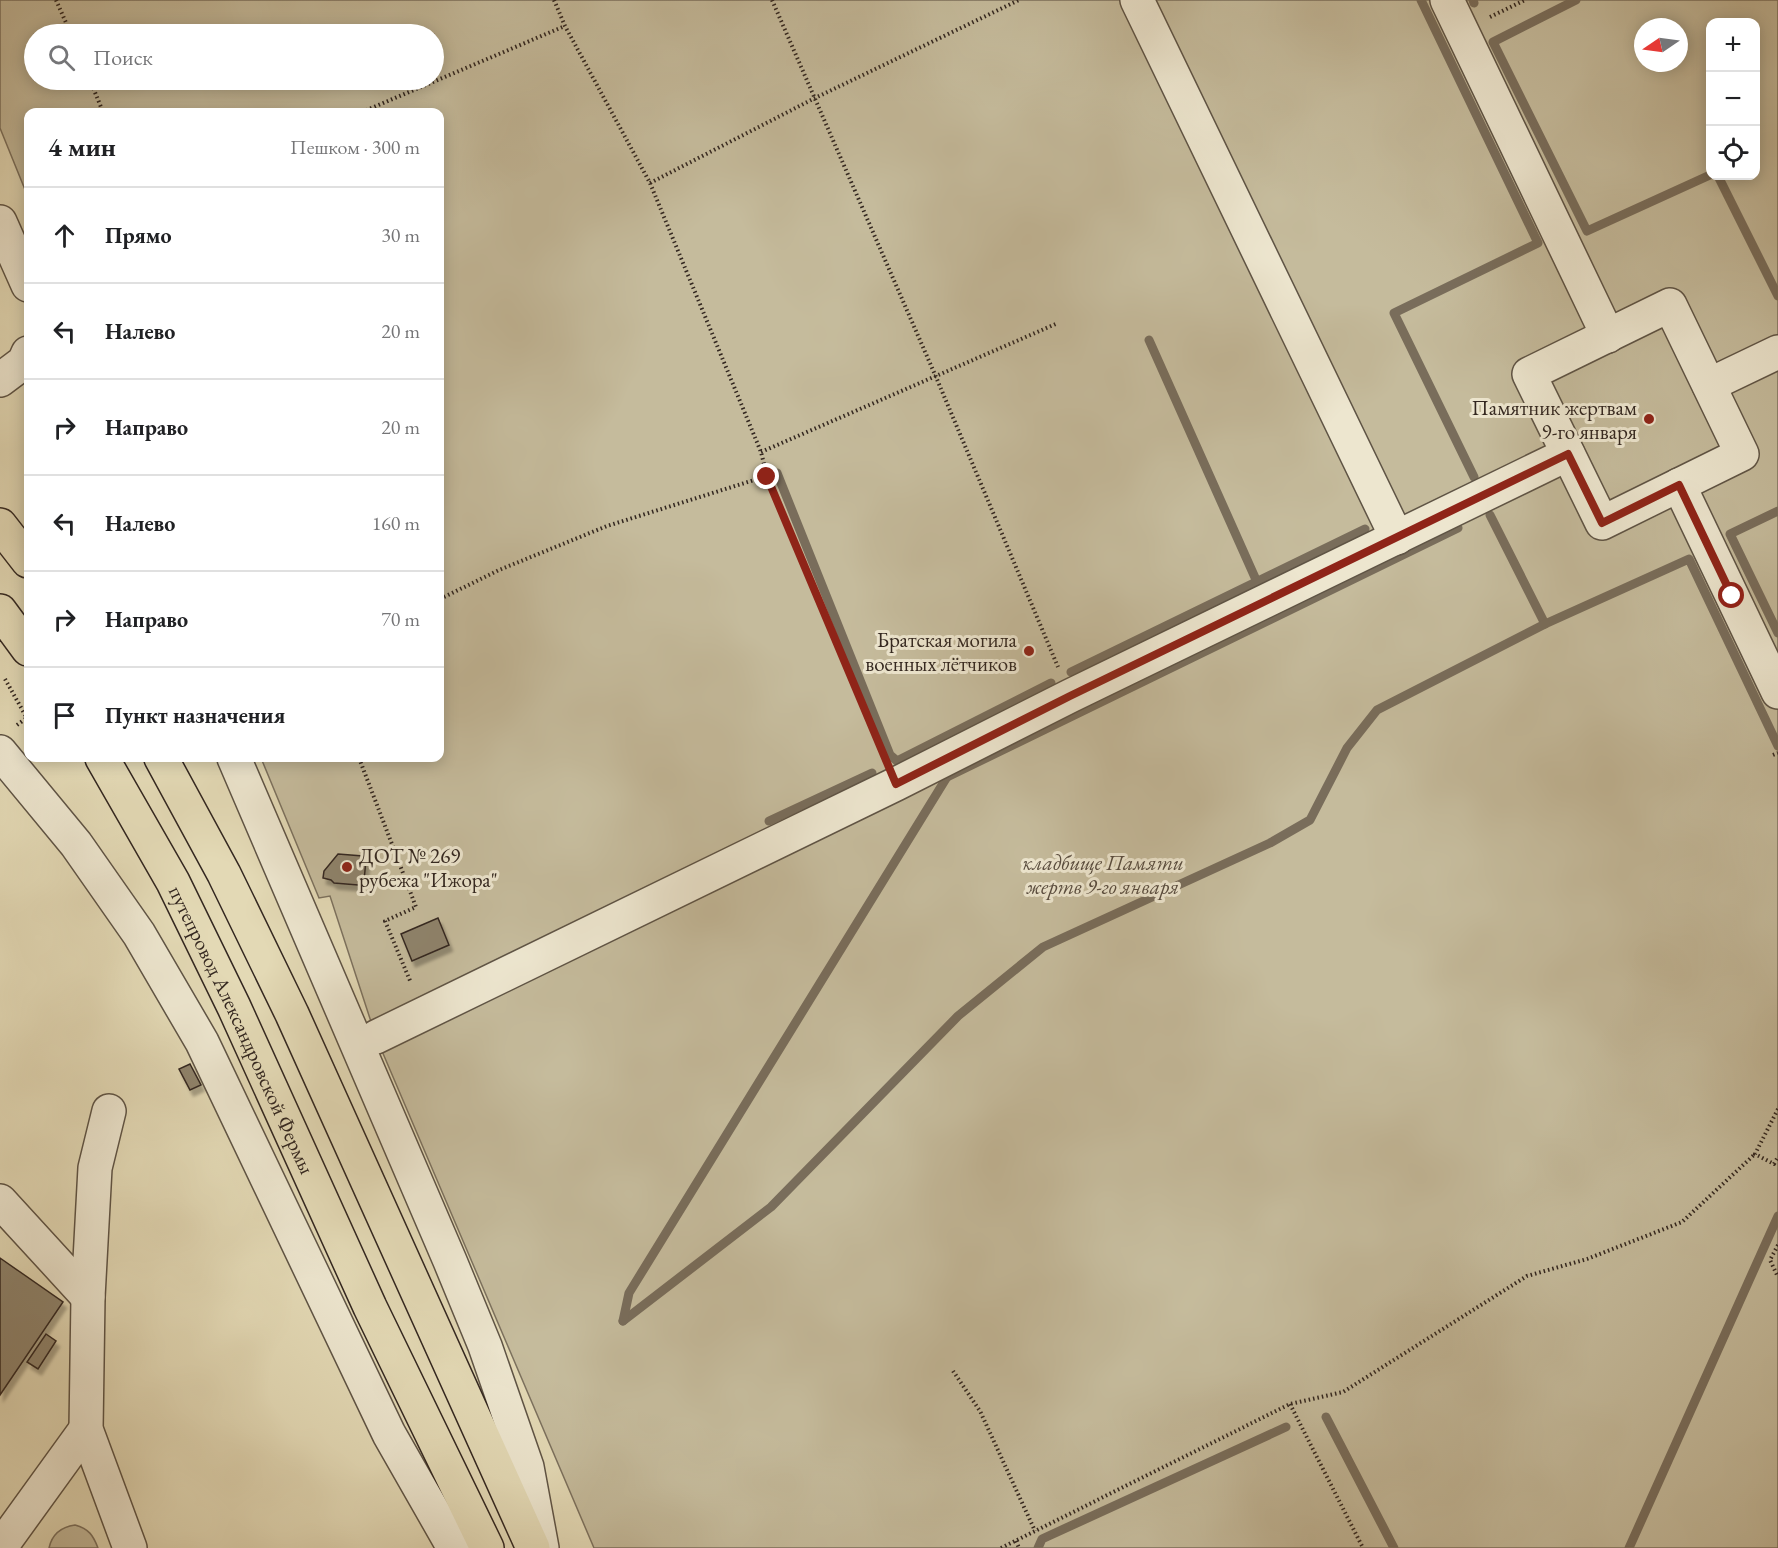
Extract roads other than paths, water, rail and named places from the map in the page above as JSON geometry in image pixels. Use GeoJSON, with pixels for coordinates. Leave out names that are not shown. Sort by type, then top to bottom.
{"type":"FeatureCollection","features":[{"type":"Feature","properties":{"kind":"main road"},"geometry":{"type":"LineString","coordinates":[[0,525],[24,556]]}},
{"type":"Feature","properties":{"kind":"main road"},"geometry":{"type":"LineString","coordinates":[[0,611],[24,644]]}},
{"type":"Feature","properties":{"kind":"main road","name":"путепровод Александровской Фермы"},"geometry":{"type":"LineString","coordinates":[[104,762],[173,882],[234,1007],[370,1307],[487,1548]]}},
{"type":"Feature","properties":{"kind":"main road"},"geometry":{"type":"LineString","coordinates":[[162,762],[224,874],[292,1014],[533,1548]]}},
{"type":"Feature","properties":{"kind":"street"},"geometry":{"type":"LineString","coordinates":[[1137,0],[1396,538]]}},
{"type":"Feature","properties":{"kind":"street"},"geometry":{"type":"LineString","coordinates":[[1447,0],[1608,336]]}},
{"type":"Feature","properties":{"kind":"street"},"geometry":{"type":"LineString","coordinates":[[0,222],[24,276]]}},
{"type":"Feature","properties":{"kind":"street"},"geometry":{"type":"LineString","coordinates":[[1670,305],[1709,384],[1743,454],[1602,523],[1529,374],[1670,305]]}},
{"type":"Feature","properties":{"kind":"street"},"geometry":{"type":"LineString","coordinates":[[1709,384],[1778,352]]}},
{"type":"Feature","properties":{"kind":"street"},"geometry":{"type":"LineString","coordinates":[[0,382],[24,362]]}},
{"type":"Feature","properties":{"kind":"street"},"geometry":{"type":"LineString","coordinates":[[0,382],[24,385]]}},
{"type":"Feature","properties":{"kind":"street"},"geometry":{"type":"LineString","coordinates":[[376,1037],[1568,454]]}},
{"type":"Feature","properties":{"kind":"street"},"geometry":{"type":"LineString","coordinates":[[1679,485],[1778,692]]}},
{"type":"Feature","properties":{"kind":"street"},"geometry":{"type":"LineString","coordinates":[[3,761],[75,844],[139,934],[202,1042],[389,1434],[454,1548]]}},
{"type":"Feature","properties":{"kind":"street"},"geometry":{"type":"LineString","coordinates":[[236,762],[485,1346],[527,1467],[542,1548]]}},
{"type":"Feature","properties":{"kind":"street"},"geometry":{"type":"LineString","coordinates":[[109,1111],[95,1168],[88,1297],[86,1429],[130,1548]]}},
{"type":"Feature","properties":{"kind":"street"},"geometry":{"type":"LineString","coordinates":[[0,1201],[88,1297]]}},
{"type":"Feature","properties":{"kind":"street"},"geometry":{"type":"LineString","coordinates":[[0,1548],[86,1429]]}},
{"type":"Feature","properties":{"kind":"waterway"},"geometry":{"type":"LineString","coordinates":[[1421,0],[1538,243],[1394,313],[1474,477]]}},
{"type":"Feature","properties":{"kind":"waterway"},"geometry":{"type":"LineString","coordinates":[[1576,0],[1493,42],[1587,231],[1706,177]]}},
{"type":"Feature","properties":{"kind":"waterway"},"geometry":{"type":"LineString","coordinates":[[1720,180],[1778,296]]}},
{"type":"Feature","properties":{"kind":"waterway"},"geometry":{"type":"LineString","coordinates":[[1149,340],[1257,582]]}},
{"type":"Feature","properties":{"kind":"waterway"},"geometry":{"type":"LineString","coordinates":[[777,473],[890,755],[897,761],[1051,683]]}},
{"type":"Feature","properties":{"kind":"waterway"},"geometry":{"type":"LineString","coordinates":[[1778,511],[1730,534],[1778,633]]}},
{"type":"Feature","properties":{"kind":"waterway"},"geometry":{"type":"LineString","coordinates":[[1490,515],[1545,624],[1689,559],[1778,746]]}},
{"type":"Feature","properties":{"kind":"waterway"},"geometry":{"type":"LineString","coordinates":[[943,779],[1458,528]]}},
{"type":"Feature","properties":{"kind":"waterway"},"geometry":{"type":"LineString","coordinates":[[1071,672],[1365,529]]}},
{"type":"Feature","properties":{"kind":"waterway"},"geometry":{"type":"LineString","coordinates":[[623,1321],[771,1207],[958,1016],[1043,947],[1270,843],[1310,820],[1347,748],[1377,710],[1545,624]]}},
{"type":"Feature","properties":{"kind":"waterway"},"geometry":{"type":"LineString","coordinates":[[769,821],[872,773]]}},
{"type":"Feature","properties":{"kind":"waterway"},"geometry":{"type":"LineString","coordinates":[[623,1321],[629,1293],[947,777]]}},
{"type":"Feature","properties":{"kind":"waterway"},"geometry":{"type":"LineString","coordinates":[[1629,1548],[1778,1216]]}},
{"type":"Feature","properties":{"kind":"waterway"},"geometry":{"type":"LineString","coordinates":[[1326,1417],[1394,1548]]}},
{"type":"Feature","properties":{"kind":"waterway"},"geometry":{"type":"LineString","coordinates":[[1038,1548],[1042,1539],[1286,1427]]}},
{"type":"Feature","properties":{"kind":"place","name":"Памятник жертвам 9-го января"},"geometry":{"type":"Point","coordinates":[1649,419]}},
{"type":"Feature","properties":{"kind":"place","name":"Братская могила военных лётчиков"},"geometry":{"type":"Point","coordinates":[1029,651]}},
{"type":"Feature","properties":{"kind":"place","name":"ДОТ № 269 рубежа \"Ижора\""},"geometry":{"type":"Point","coordinates":[347,867]}},
{"type":"Feature","properties":{"kind":"park label","name":"кладбище Памяти жертв 9-го января"},"geometry":{"type":"Point","coordinates":[1103,874]}}]}
